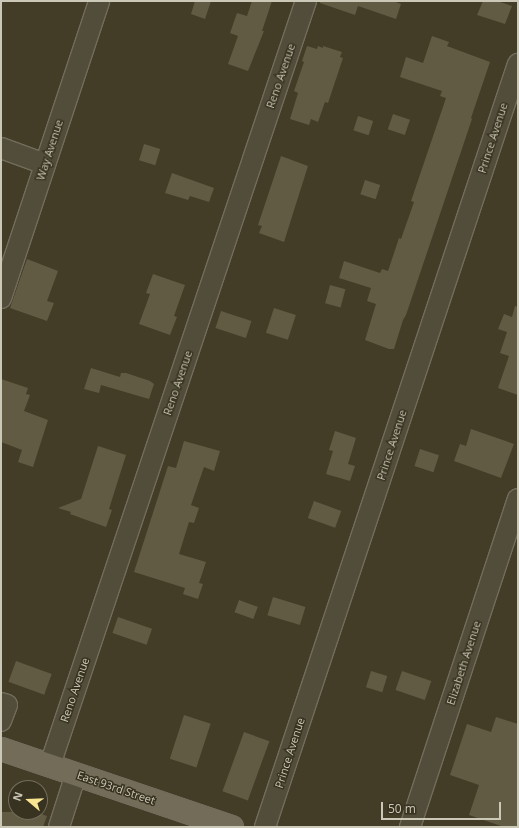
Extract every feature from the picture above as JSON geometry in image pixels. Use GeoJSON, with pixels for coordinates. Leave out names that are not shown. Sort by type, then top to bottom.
{"type":"FeatureCollection","features":[{"type":"Feature","properties":{"kind":"main road","name":"East 93rd Street"},"geometry":{"type":"LineString","coordinates":[[1,749],[232,827]]}},
{"type":"Feature","properties":{"kind":"street","name":"Way Avenue"},"geometry":{"type":"LineString","coordinates":[[1,298],[99,1]]}},
{"type":"Feature","properties":{"kind":"street","name":"Reno Avenue"},"geometry":{"type":"LineString","coordinates":[[50,765],[306,1]]}},
{"type":"Feature","properties":{"kind":"street","name":"Prince Avenue"},"geometry":{"type":"LineString","coordinates":[[266,827],[518,64]]}},
{"type":"Feature","properties":{"kind":"street"},"geometry":{"type":"LineString","coordinates":[[1,148],[46,164]]}},
{"type":"Feature","properties":{"kind":"street","name":"Elizabeth Avenue"},"geometry":{"type":"LineString","coordinates":[[410,827],[518,499]]}},
{"type":"Feature","properties":{"kind":"street"},"geometry":{"type":"LineString","coordinates":[[59,827],[76,774]]}},
{"type":"Feature","properties":{"kind":"building"},"geometry":{"type":"Polygon","coordinates":[[[195,1],[211,1],[205,19],[191,14],[195,1]]]}},
{"type":"Feature","properties":{"kind":"building"},"geometry":{"type":"Polygon","coordinates":[[[252,1],[272,1],[262,31],[264,31],[248,71],[228,64],[238,36],[230,33],[237,13],[247,16],[252,1]]]}},
{"type":"Feature","properties":{"kind":"building"},"geometry":{"type":"Polygon","coordinates":[[[320,1],[393,1],[401,4],[396,19],[358,6],[355,15],[320,3],[320,1]]]}},
{"type":"Feature","properties":{"kind":"building"},"geometry":{"type":"Polygon","coordinates":[[[483,1],[497,1],[512,6],[505,24],[477,15],[483,1]]]}},
{"type":"Feature","properties":{"kind":"building"},"geometry":{"type":"Polygon","coordinates":[[[432,36],[449,42],[447,46],[490,62],[406,315],[394,349],[389,349],[365,340],[376,304],[367,301],[371,288],[339,278],[344,261],[380,273],[382,269],[388,271],[399,238],[401,239],[414,202],[411,201],[446,98],[440,96],[442,91],[400,77],[406,57],[423,63],[432,36]]]}},
{"type":"Feature","properties":{"kind":"building"},"geometry":{"type":"Polygon","coordinates":[[[307,46],[317,49],[318,46],[323,48],[323,46],[342,52],[340,57],[343,58],[328,103],[325,102],[318,122],[311,119],[309,125],[290,119],[298,93],[294,91],[304,62],[302,61],[307,46]]]}},
{"type":"Feature","properties":{"kind":"building"},"geometry":{"type":"Polygon","coordinates":[[[393,114],[410,120],[405,135],[388,129],[393,114]]]}},
{"type":"Feature","properties":{"kind":"building"},"geometry":{"type":"Polygon","coordinates":[[[358,116],[373,121],[369,135],[353,130],[358,116]]]}},
{"type":"Feature","properties":{"kind":"building"},"geometry":{"type":"Polygon","coordinates":[[[144,144],[160,149],[155,165],[139,160],[144,144]]]}},
{"type":"Feature","properties":{"kind":"building"},"geometry":{"type":"Polygon","coordinates":[[[281,156],[308,166],[284,242],[259,233],[262,226],[258,225],[281,156]]]}},
{"type":"Feature","properties":{"kind":"building"},"geometry":{"type":"Polygon","coordinates":[[[172,173],[214,188],[209,202],[190,196],[188,200],[165,193],[172,173]]]}},
{"type":"Feature","properties":{"kind":"building"},"geometry":{"type":"Polygon","coordinates":[[[365,180],[380,185],[376,199],[360,194],[365,180]]]}},
{"type":"Feature","properties":{"kind":"building"},"geometry":{"type":"Polygon","coordinates":[[[27,259],[58,271],[47,301],[54,303],[47,321],[10,308],[27,259]]]}},
{"type":"Feature","properties":{"kind":"building"},"geometry":{"type":"Polygon","coordinates":[[[153,274],[185,285],[174,316],[177,317],[170,335],[139,324],[150,294],[146,293],[153,274]]]}},
{"type":"Feature","properties":{"kind":"building"},"geometry":{"type":"Polygon","coordinates":[[[330,285],[345,289],[341,307],[325,303],[330,285]]]}},
{"type":"Feature","properties":{"kind":"building"},"geometry":{"type":"Polygon","coordinates":[[[515,306],[518,307],[518,395],[498,388],[509,356],[500,353],[507,332],[498,329],[504,314],[512,317],[515,306]]]}},
{"type":"Feature","properties":{"kind":"building"},"geometry":{"type":"Polygon","coordinates":[[[274,308],[296,315],[288,340],[266,333],[274,308]]]}},
{"type":"Feature","properties":{"kind":"building"},"geometry":{"type":"Polygon","coordinates":[[[221,311],[251,321],[246,338],[215,328],[221,311]]]}},
{"type":"Feature","properties":{"kind":"building"},"geometry":{"type":"Polygon","coordinates":[[[91,368],[120,377],[121,373],[126,373],[150,381],[154,384],[149,399],[101,385],[99,393],[84,389],[91,368]]]}},
{"type":"Feature","properties":{"kind":"building"},"geometry":{"type":"Polygon","coordinates":[[[1,379],[28,388],[26,394],[30,395],[24,411],[48,420],[33,467],[18,462],[22,450],[1,442],[1,379]]]}},
{"type":"Feature","properties":{"kind":"building"},"geometry":{"type":"Polygon","coordinates":[[[471,429],[514,444],[501,478],[454,461],[460,444],[466,446],[471,429]]]}},
{"type":"Feature","properties":{"kind":"building"},"geometry":{"type":"Polygon","coordinates":[[[335,431],[356,438],[348,464],[355,466],[350,481],[326,474],[333,451],[329,450],[335,431]]]}},
{"type":"Feature","properties":{"kind":"building"},"geometry":{"type":"Polygon","coordinates":[[[184,441],[220,451],[214,471],[204,467],[191,505],[199,508],[194,523],[189,522],[179,554],[206,562],[199,583],[203,584],[198,599],[183,594],[185,588],[134,572],[168,466],[176,468],[184,441]]]}},
{"type":"Feature","properties":{"kind":"building"},"geometry":{"type":"Polygon","coordinates":[[[98,446],[126,455],[109,509],[112,510],[106,527],[58,508],[81,499],[98,446]]]}},
{"type":"Feature","properties":{"kind":"building"},"geometry":{"type":"Polygon","coordinates":[[[420,449],[439,455],[433,472],[414,466],[420,449]]]}},
{"type":"Feature","properties":{"kind":"building"},"geometry":{"type":"Polygon","coordinates":[[[314,501],[341,511],[335,528],[308,518],[314,501]]]}},
{"type":"Feature","properties":{"kind":"building"},"geometry":{"type":"Polygon","coordinates":[[[273,597],[306,607],[300,625],[267,615],[273,597]]]}},
{"type":"Feature","properties":{"kind":"building"},"geometry":{"type":"Polygon","coordinates":[[[239,600],[258,607],[253,619],[235,612],[239,600]]]}},
{"type":"Feature","properties":{"kind":"building"},"geometry":{"type":"Polygon","coordinates":[[[118,617],[152,629],[147,645],[112,633],[118,617]]]}},
{"type":"Feature","properties":{"kind":"building"},"geometry":{"type":"Polygon","coordinates":[[[16,661],[52,674],[44,695],[8,682],[16,661]]]}},
{"type":"Feature","properties":{"kind":"building"},"geometry":{"type":"Polygon","coordinates":[[[371,671],[387,676],[382,692],[366,687],[371,671]]]}},
{"type":"Feature","properties":{"kind":"building"},"geometry":{"type":"Polygon","coordinates":[[[402,671],[431,681],[425,700],[395,690],[402,671]]]}},
{"type":"Feature","properties":{"kind":"building"},"geometry":{"type":"Polygon","coordinates":[[[184,715],[211,724],[196,767],[170,759],[184,715]]]}},
{"type":"Feature","properties":{"kind":"building"},"geometry":{"type":"Polygon","coordinates":[[[496,717],[518,724],[518,827],[504,827],[469,815],[479,785],[450,775],[467,724],[491,732],[496,717]]]}},
{"type":"Feature","properties":{"kind":"building"},"geometry":{"type":"Polygon","coordinates":[[[244,732],[269,741],[248,800],[222,791],[244,732]]]}},
{"type":"Feature","properties":{"kind":"building"},"geometry":{"type":"Polygon","coordinates":[[[1,812],[8,812],[8,820],[46,820],[43,827],[1,827],[1,812]]]}}]}
